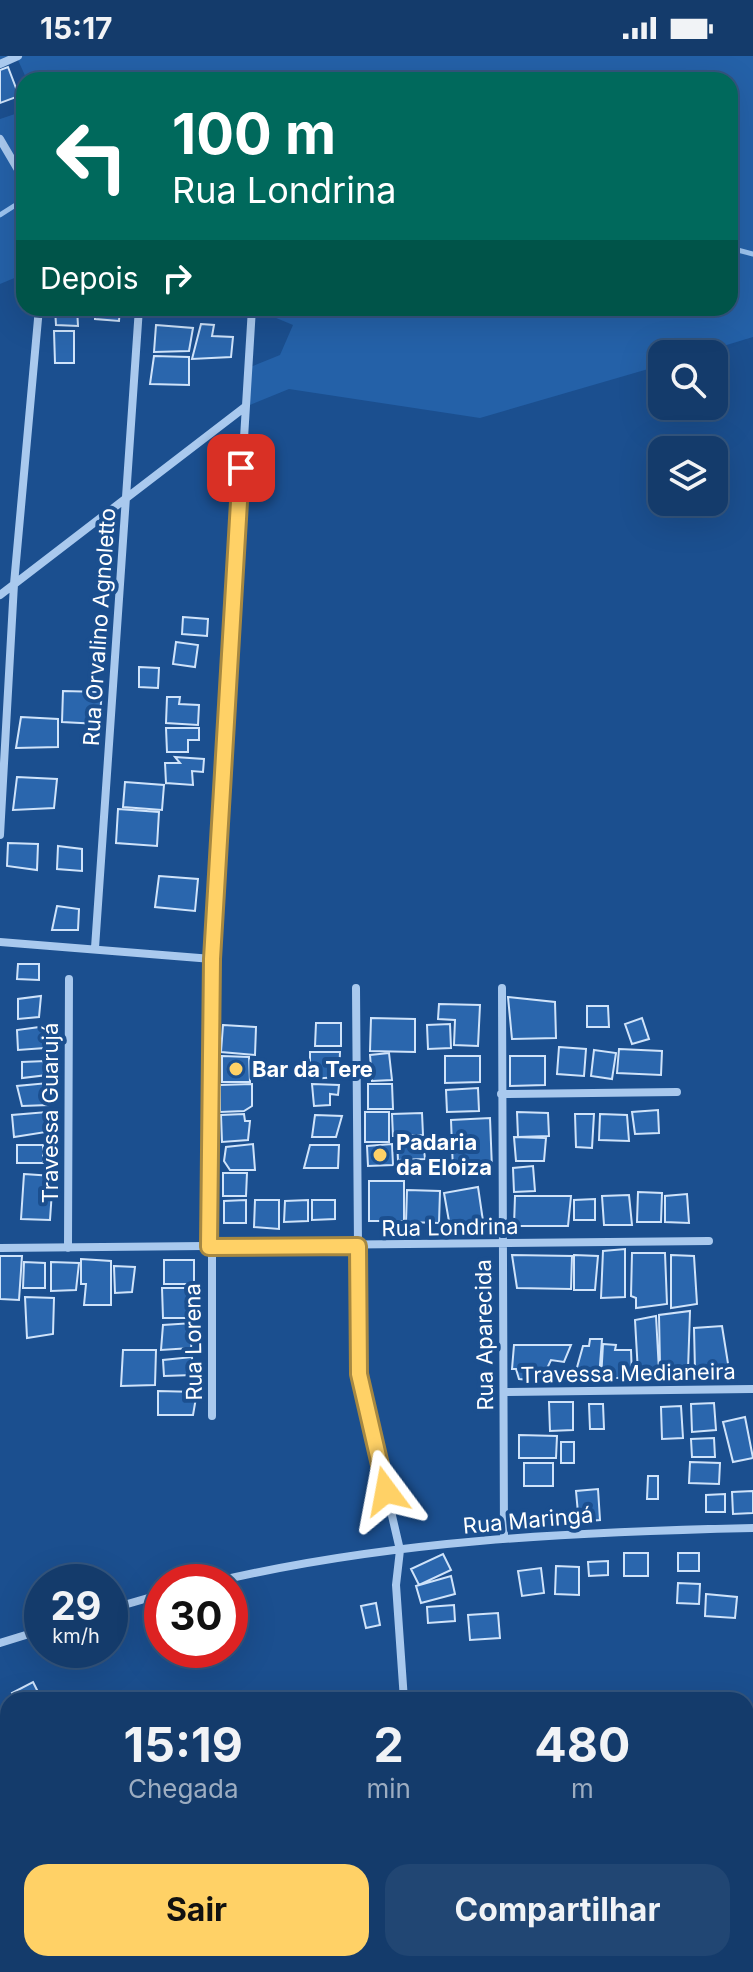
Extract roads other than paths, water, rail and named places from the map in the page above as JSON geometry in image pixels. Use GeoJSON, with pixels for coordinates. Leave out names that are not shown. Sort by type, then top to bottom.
{"type":"FeatureCollection","features":[{"type":"Feature","properties":{"kind":"street"},"geometry":{"type":"LineString","coordinates":[[0,64],[18,56]]}},
{"type":"Feature","properties":{"kind":"street"},"geometry":{"type":"LineString","coordinates":[[0,139],[16,170]]}},
{"type":"Feature","properties":{"kind":"street"},"geometry":{"type":"LineString","coordinates":[[0,835],[14,584],[38,316]]}},
{"type":"Feature","properties":{"kind":"street","name":"Rua Orvalino Agnoletto"},"geometry":{"type":"LineString","coordinates":[[95,948],[138,316]]}},
{"type":"Feature","properties":{"kind":"street","name":"Rua Lorena"},"geometry":{"type":"LineString","coordinates":[[212,1416],[209,1247],[212,959],[251,316]]}},
{"type":"Feature","properties":{"kind":"street"},"geometry":{"type":"LineString","coordinates":[[0,595],[245,407]]}},
{"type":"Feature","properties":{"kind":"street"},"geometry":{"type":"LineString","coordinates":[[0,942],[212,959]]}},
{"type":"Feature","properties":{"kind":"street","name":"Travessa Guarujá"},"geometry":{"type":"LineString","coordinates":[[68,1248],[69,979]]}},
{"type":"Feature","properties":{"kind":"street"},"geometry":{"type":"LineString","coordinates":[[356,988],[359,1374],[400,1550],[396,1585],[403,1692]]}},
{"type":"Feature","properties":{"kind":"street","name":"Rua Aparecida"},"geometry":{"type":"LineString","coordinates":[[502,988],[504,1538]]}},
{"type":"Feature","properties":{"kind":"street"},"geometry":{"type":"LineString","coordinates":[[501,1094],[677,1092]]}},
{"type":"Feature","properties":{"kind":"street","name":"Rua Londrina"},"geometry":{"type":"LineString","coordinates":[[0,1248],[709,1241]]}},
{"type":"Feature","properties":{"kind":"street","name":"Travessa Medianeira"},"geometry":{"type":"LineString","coordinates":[[504,1392],[752,1389]]}},
{"type":"Feature","properties":{"kind":"street","name":"Rua Maringá"},"geometry":{"type":"LineString","coordinates":[[248,1574],[293,1563],[504,1538],[753,1528]]}},
{"type":"Feature","properties":{"kind":"street"},"geometry":{"type":"LineString","coordinates":[[0,1643],[24,1636]]}},
{"type":"Feature","properties":{"kind":"waterway"},"geometry":{"type":"LineString","coordinates":[[0,215],[14,206]]}},
{"type":"Feature","properties":{"kind":"waterway"},"geometry":{"type":"LineString","coordinates":[[738,250],[753,254]]}},
{"type":"Feature","properties":{"kind":"place","name":"Bar da Tere"},"geometry":{"type":"Point","coordinates":[236,1069]}},
{"type":"Feature","properties":{"kind":"place","name":"Padaria da Eloiza"},"geometry":{"type":"Point","coordinates":[380,1155]}}]}
